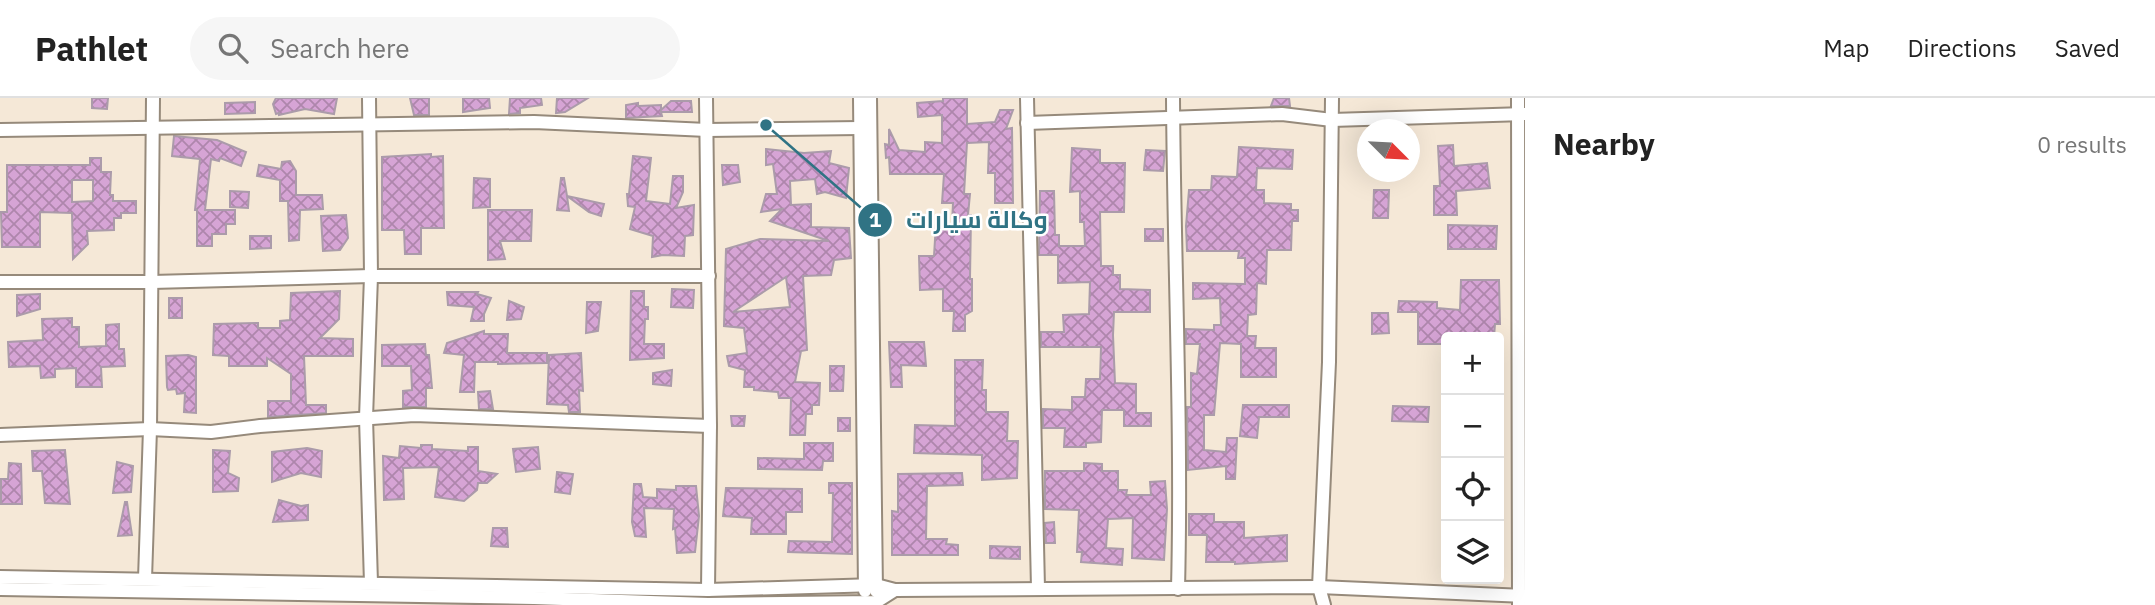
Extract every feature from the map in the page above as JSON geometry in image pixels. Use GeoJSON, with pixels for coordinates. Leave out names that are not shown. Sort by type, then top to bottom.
{"type":"FeatureCollection","features":[{"type":"Feature","properties":{"kind":"street"},"geometry":{"type":"LineString","coordinates":[[145,579],[150,429],[153,98]]}},
{"type":"Feature","properties":{"kind":"street"},"geometry":{"type":"LineString","coordinates":[[369,98],[371,276],[366,418],[371,583]]}},
{"type":"Feature","properties":{"kind":"street"},"geometry":{"type":"LineString","coordinates":[[706,98],[710,426],[708,590]]}},
{"type":"Feature","properties":{"kind":"street"},"geometry":{"type":"LineString","coordinates":[[860,98],[871,603]]}},
{"type":"Feature","properties":{"kind":"street"},"geometry":{"type":"LineString","coordinates":[[870,98],[870,585]]}},
{"type":"Feature","properties":{"kind":"street"},"geometry":{"type":"LineString","coordinates":[[1027,98],[1038,588]]}},
{"type":"Feature","properties":{"kind":"street"},"geometry":{"type":"LineString","coordinates":[[1173,98],[1176,353],[1181,471],[1178,589]]}},
{"type":"Feature","properties":{"kind":"street"},"geometry":{"type":"LineString","coordinates":[[1324,605],[1319,587],[1329,362],[1332,98]]}},
{"type":"Feature","properties":{"kind":"street"},"geometry":{"type":"LineString","coordinates":[[0,577],[708,590],[870,585],[895,590],[1319,587],[1521,599],[1522,114],[1518,98]]}},
{"type":"Feature","properties":{"kind":"street"},"geometry":{"type":"LineString","coordinates":[[1027,123],[1282,114],[1332,120],[1522,114]]}},
{"type":"Feature","properties":{"kind":"street"},"geometry":{"type":"LineString","coordinates":[[0,130],[534,122],[707,130],[860,128]]}},
{"type":"Feature","properties":{"kind":"street"},"geometry":{"type":"LineString","coordinates":[[0,282],[152,282],[371,276],[709,276]]}},
{"type":"Feature","properties":{"kind":"street"},"geometry":{"type":"LineString","coordinates":[[0,435],[150,429],[211,432],[414,415],[710,426]]}},
{"type":"Feature","properties":{"kind":"street"},"geometry":{"type":"LineString","coordinates":[[0,589],[178,599],[708,604],[871,603],[895,590]]}},
{"type":"Feature","properties":{"kind":"building"},"geometry":{"type":"Polygon","coordinates":[[[92,98],[108,98],[107,109],[92,108],[92,98]]]}},
{"type":"Feature","properties":{"kind":"building"},"geometry":{"type":"Polygon","coordinates":[[[276,98],[337,98],[334,114],[305,109],[279,115],[276,114],[273,104],[276,98]]]}},
{"type":"Feature","properties":{"kind":"building"},"geometry":{"type":"Polygon","coordinates":[[[410,98],[429,98],[429,115],[414,115],[410,98]]]}},
{"type":"Feature","properties":{"kind":"building"},"geometry":{"type":"Polygon","coordinates":[[[463,98],[489,98],[490,108],[463,112],[463,98]]]}},
{"type":"Feature","properties":{"kind":"building"},"geometry":{"type":"Polygon","coordinates":[[[510,98],[541,98],[542,105],[520,108],[520,113],[509,114],[510,98]]]}},
{"type":"Feature","properties":{"kind":"building"},"geometry":{"type":"Polygon","coordinates":[[[557,98],[588,98],[565,112],[556,113],[557,98]]]}},
{"type":"Feature","properties":{"kind":"building"},"geometry":{"type":"Polygon","coordinates":[[[943,98],[967,98],[967,124],[995,122],[1000,110],[1013,110],[1006,129],[1012,128],[1013,203],[995,203],[995,173],[988,173],[989,142],[967,143],[964,194],[970,194],[968,215],[971,215],[972,311],[965,315],[965,331],[953,331],[954,311],[943,311],[943,289],[920,290],[919,256],[934,256],[936,223],[952,224],[953,203],[942,203],[944,174],[890,174],[889,157],[886,158],[885,144],[889,145],[889,129],[899,150],[925,152],[925,142],[942,143],[942,115],[918,117],[917,103],[943,101],[943,98]]]}},
{"type":"Feature","properties":{"kind":"building"},"geometry":{"type":"Polygon","coordinates":[[[1274,98],[1289,98],[1290,106],[1271,106],[1274,98]]]}},
{"type":"Feature","properties":{"kind":"building"},"geometry":{"type":"Polygon","coordinates":[[[671,101],[691,101],[692,112],[661,112],[662,116],[626,118],[626,105],[661,105],[661,110],[671,101]]]}},
{"type":"Feature","properties":{"kind":"building"},"geometry":{"type":"Polygon","coordinates":[[[255,102],[255,113],[225,114],[225,103],[255,102]]]}},
{"type":"Feature","properties":{"kind":"building"},"geometry":{"type":"Polygon","coordinates":[[[174,136],[217,140],[246,152],[241,166],[220,158],[219,161],[211,159],[205,210],[235,210],[235,224],[226,224],[226,234],[212,234],[212,246],[197,246],[195,210],[200,159],[172,156],[174,136]]]}},
{"type":"Feature","properties":{"kind":"building"},"geometry":{"type":"Polygon","coordinates":[[[1453,145],[1454,166],[1487,163],[1490,188],[1456,191],[1457,215],[1434,215],[1434,186],[1440,186],[1438,146],[1453,145]]]}},
{"type":"Feature","properties":{"kind":"building"},"geometry":{"type":"Polygon","coordinates":[[[1239,147],[1293,150],[1292,169],[1257,168],[1256,190],[1264,190],[1264,203],[1291,204],[1291,210],[1298,210],[1298,221],[1292,221],[1291,250],[1267,250],[1266,284],[1257,283],[1256,314],[1248,315],[1247,336],[1256,336],[1255,348],[1276,348],[1276,377],[1241,377],[1241,344],[1220,343],[1214,415],[1204,415],[1204,450],[1226,452],[1227,438],[1237,438],[1235,479],[1226,479],[1226,466],[1188,470],[1187,407],[1191,407],[1191,373],[1197,374],[1200,344],[1186,344],[1186,329],[1214,330],[1214,325],[1221,325],[1220,298],[1193,299],[1193,283],[1245,284],[1245,258],[1238,258],[1239,251],[1187,251],[1186,226],[1189,190],[1211,190],[1212,176],[1237,177],[1239,147]]]}},
{"type":"Feature","properties":{"kind":"building"},"geometry":{"type":"Polygon","coordinates":[[[1072,148],[1100,150],[1100,163],[1125,163],[1124,212],[1100,212],[1101,266],[1113,266],[1113,275],[1120,275],[1120,289],[1150,290],[1150,312],[1114,312],[1113,335],[1115,383],[1136,384],[1136,413],[1151,413],[1151,426],[1124,426],[1124,410],[1102,410],[1101,442],[1086,443],[1086,447],[1064,447],[1065,428],[1043,428],[1043,409],[1072,410],[1072,397],[1085,397],[1086,379],[1100,379],[1101,347],[1041,347],[1041,332],[1064,332],[1063,315],[1089,314],[1090,282],[1058,283],[1058,255],[1039,255],[1040,191],[1054,191],[1055,235],[1059,235],[1059,246],[1085,246],[1084,222],[1080,222],[1080,191],[1070,192],[1072,148]]]}},
{"type":"Feature","properties":{"kind":"building"},"geometry":{"type":"Polygon","coordinates":[[[766,149],[804,153],[831,151],[829,163],[849,168],[846,198],[825,192],[817,194],[815,179],[790,181],[791,205],[811,204],[811,227],[849,228],[851,258],[834,260],[831,275],[803,276],[807,350],[801,351],[795,382],[820,383],[819,405],[812,405],[812,414],[806,414],[805,435],[790,435],[791,398],[779,398],[778,392],[744,387],[745,370],[729,366],[727,356],[747,353],[744,328],[724,326],[726,249],[760,239],[829,241],[770,221],[782,209],[761,212],[766,194],[777,194],[773,164],[766,165],[766,149]],[[786,277],[733,312],[790,307],[786,277]]]}},
{"type":"Feature","properties":{"kind":"building"},"geometry":{"type":"Polygon","coordinates":[[[1146,150],[1165,151],[1163,171],[1144,170],[1146,150]]]}},
{"type":"Feature","properties":{"kind":"building"},"geometry":{"type":"Polygon","coordinates":[[[431,154],[431,157],[443,156],[444,228],[421,228],[421,254],[405,254],[404,230],[382,230],[382,157],[431,154]]]}},
{"type":"Feature","properties":{"kind":"building"},"geometry":{"type":"Polygon","coordinates":[[[633,156],[651,158],[646,201],[670,204],[673,176],[683,176],[683,192],[676,208],[694,205],[693,235],[685,236],[684,256],[652,257],[653,236],[630,229],[635,207],[628,206],[627,194],[633,156]]]}},
{"type":"Feature","properties":{"kind":"building"},"geometry":{"type":"Polygon","coordinates":[[[90,158],[101,158],[101,172],[111,172],[110,195],[113,195],[113,201],[136,201],[136,213],[121,213],[121,218],[114,218],[114,230],[87,231],[88,244],[73,259],[72,213],[40,212],[40,247],[2,247],[1,212],[7,212],[7,165],[90,165],[90,158]],[[72,180],[72,202],[93,201],[93,180],[72,180]]]}},
{"type":"Feature","properties":{"kind":"building"},"geometry":{"type":"Polygon","coordinates":[[[290,161],[296,171],[296,195],[322,195],[323,209],[300,210],[299,240],[289,241],[288,201],[280,201],[280,180],[257,176],[259,165],[281,169],[282,162],[290,161]]]}},
{"type":"Feature","properties":{"kind":"building"},"geometry":{"type":"Polygon","coordinates":[[[722,165],[738,165],[740,182],[723,185],[722,165]]]}},
{"type":"Feature","properties":{"kind":"building"},"geometry":{"type":"Polygon","coordinates":[[[474,178],[490,179],[490,207],[473,208],[474,178]]]}},
{"type":"Feature","properties":{"kind":"building"},"geometry":{"type":"Polygon","coordinates":[[[561,178],[564,178],[569,211],[557,210],[561,178]]]}},
{"type":"Feature","properties":{"kind":"building"},"geometry":{"type":"Polygon","coordinates":[[[1374,190],[1389,190],[1388,218],[1373,218],[1374,190]]]}},
{"type":"Feature","properties":{"kind":"building"},"geometry":{"type":"Polygon","coordinates":[[[230,191],[249,192],[248,208],[230,207],[230,191]]]}},
{"type":"Feature","properties":{"kind":"building"},"geometry":{"type":"Polygon","coordinates":[[[567,196],[604,204],[601,216],[589,212],[567,196]]]}},
{"type":"Feature","properties":{"kind":"building"},"geometry":{"type":"Polygon","coordinates":[[[488,210],[532,210],[531,241],[500,241],[505,259],[488,260],[488,210]]]}},
{"type":"Feature","properties":{"kind":"building"},"geometry":{"type":"Polygon","coordinates":[[[346,215],[348,238],[340,250],[323,251],[321,216],[346,215]]]}},
{"type":"Feature","properties":{"kind":"building"},"geometry":{"type":"Polygon","coordinates":[[[1448,225],[1497,226],[1496,249],[1448,249],[1448,225]]]}},
{"type":"Feature","properties":{"kind":"building"},"geometry":{"type":"Polygon","coordinates":[[[1145,229],[1163,229],[1163,241],[1145,241],[1145,229]]]}},
{"type":"Feature","properties":{"kind":"building"},"geometry":{"type":"Polygon","coordinates":[[[250,236],[271,236],[271,248],[250,249],[250,236]]]}},
{"type":"Feature","properties":{"kind":"building"},"geometry":{"type":"Polygon","coordinates":[[[1461,280],[1499,280],[1500,324],[1495,324],[1494,332],[1441,332],[1441,344],[1418,344],[1418,312],[1398,312],[1399,301],[1437,302],[1437,308],[1460,310],[1461,280]]]}},
{"type":"Feature","properties":{"kind":"building"},"geometry":{"type":"Polygon","coordinates":[[[672,289],[694,290],[693,308],[671,307],[672,289]]]}},
{"type":"Feature","properties":{"kind":"building"},"geometry":{"type":"Polygon","coordinates":[[[340,291],[339,319],[320,338],[353,339],[353,356],[304,356],[306,405],[326,405],[326,413],[268,417],[268,401],[291,401],[291,374],[267,358],[267,366],[229,366],[229,356],[213,355],[214,324],[258,323],[258,328],[280,328],[280,321],[290,320],[291,293],[340,291]]]}},
{"type":"Feature","properties":{"kind":"building"},"geometry":{"type":"Polygon","coordinates":[[[631,291],[644,291],[644,307],[648,307],[644,344],[664,344],[664,358],[630,360],[631,291]]]}},
{"type":"Feature","properties":{"kind":"building"},"geometry":{"type":"Polygon","coordinates":[[[447,292],[478,292],[477,294],[491,298],[484,321],[471,321],[474,307],[448,305],[447,292]]]}},
{"type":"Feature","properties":{"kind":"building"},"geometry":{"type":"Polygon","coordinates":[[[40,294],[40,309],[17,316],[17,295],[40,294]]]}},
{"type":"Feature","properties":{"kind":"building"},"geometry":{"type":"Polygon","coordinates":[[[169,298],[182,298],[182,318],[169,318],[169,298]]]}},
{"type":"Feature","properties":{"kind":"building"},"geometry":{"type":"Polygon","coordinates":[[[509,301],[524,307],[521,319],[507,320],[509,301]]]}},
{"type":"Feature","properties":{"kind":"building"},"geometry":{"type":"Polygon","coordinates":[[[587,302],[601,302],[598,331],[586,333],[587,302]]]}},
{"type":"Feature","properties":{"kind":"building"},"geometry":{"type":"Polygon","coordinates":[[[1372,313],[1388,313],[1389,333],[1372,334],[1372,313]]]}},
{"type":"Feature","properties":{"kind":"building"},"geometry":{"type":"Polygon","coordinates":[[[72,318],[72,327],[79,327],[79,347],[106,346],[106,325],[119,324],[119,349],[124,349],[125,366],[101,367],[102,387],[76,387],[76,368],[55,369],[55,377],[41,378],[40,366],[9,367],[8,342],[43,340],[42,319],[72,318]]]}},
{"type":"Feature","properties":{"kind":"building"},"geometry":{"type":"Polygon","coordinates":[[[484,331],[484,334],[508,334],[507,353],[547,353],[547,363],[475,362],[474,392],[460,392],[464,355],[444,353],[447,343],[484,331]]]}},
{"type":"Feature","properties":{"kind":"building"},"geometry":{"type":"Polygon","coordinates":[[[889,342],[924,342],[926,366],[901,365],[902,387],[891,387],[889,342]]]}},
{"type":"Feature","properties":{"kind":"building"},"geometry":{"type":"Polygon","coordinates":[[[425,344],[426,355],[429,355],[432,388],[426,388],[426,407],[403,407],[403,391],[412,390],[411,366],[382,366],[382,345],[425,344]]]}},
{"type":"Feature","properties":{"kind":"building"},"geometry":{"type":"Polygon","coordinates":[[[581,353],[583,391],[579,390],[580,412],[569,412],[568,405],[547,404],[549,355],[581,353]]]}},
{"type":"Feature","properties":{"kind":"building"},"geometry":{"type":"Polygon","coordinates":[[[166,356],[196,357],[196,413],[184,412],[185,393],[177,394],[176,389],[168,390],[167,387],[166,356]]]}},
{"type":"Feature","properties":{"kind":"building"},"geometry":{"type":"Polygon","coordinates":[[[955,360],[983,360],[982,390],[986,390],[986,412],[1008,412],[1007,441],[1018,441],[1017,478],[982,480],[982,455],[914,453],[915,425],[955,426],[955,360]]]}},
{"type":"Feature","properties":{"kind":"building"},"geometry":{"type":"Polygon","coordinates":[[[830,366],[844,366],[843,391],[830,391],[830,366]]]}},
{"type":"Feature","properties":{"kind":"building"},"geometry":{"type":"Polygon","coordinates":[[[672,370],[671,386],[653,384],[653,373],[672,370]]]}},
{"type":"Feature","properties":{"kind":"building"},"geometry":{"type":"Polygon","coordinates":[[[490,391],[493,409],[479,409],[478,392],[490,391]]]}},
{"type":"Feature","properties":{"kind":"building"},"geometry":{"type":"Polygon","coordinates":[[[1243,405],[1289,405],[1289,417],[1259,417],[1257,438],[1240,436],[1243,405]]]}},
{"type":"Feature","properties":{"kind":"building"},"geometry":{"type":"Polygon","coordinates":[[[1393,406],[1429,407],[1428,422],[1392,421],[1393,406]]]}},
{"type":"Feature","properties":{"kind":"building"},"geometry":{"type":"Polygon","coordinates":[[[731,416],[745,416],[744,426],[732,426],[731,416]]]}},
{"type":"Feature","properties":{"kind":"building"},"geometry":{"type":"Polygon","coordinates":[[[838,418],[850,418],[850,431],[838,431],[838,418]]]}},
{"type":"Feature","properties":{"kind":"building"},"geometry":{"type":"Polygon","coordinates":[[[804,443],[833,443],[833,461],[823,461],[822,470],[758,469],[758,458],[804,459],[804,443]]]}},
{"type":"Feature","properties":{"kind":"building"},"geometry":{"type":"Polygon","coordinates":[[[421,445],[432,445],[432,449],[468,451],[468,447],[478,447],[478,471],[497,474],[487,483],[478,483],[477,490],[464,501],[435,497],[439,467],[403,468],[404,499],[384,500],[383,456],[399,458],[400,446],[421,448],[421,445]]]}},
{"type":"Feature","properties":{"kind":"building"},"geometry":{"type":"Polygon","coordinates":[[[538,447],[540,469],[516,472],[513,449],[538,447]]]}},
{"type":"Feature","properties":{"kind":"building"},"geometry":{"type":"Polygon","coordinates":[[[307,448],[322,451],[321,477],[301,473],[272,482],[272,452],[307,448]]]}},
{"type":"Feature","properties":{"kind":"building"},"geometry":{"type":"Polygon","coordinates":[[[65,450],[70,504],[45,503],[42,471],[33,471],[32,451],[65,450]]]}},
{"type":"Feature","properties":{"kind":"building"},"geometry":{"type":"Polygon","coordinates":[[[213,450],[230,451],[228,473],[239,478],[238,491],[213,492],[213,450]]]}},
{"type":"Feature","properties":{"kind":"building"},"geometry":{"type":"Polygon","coordinates":[[[117,462],[133,466],[131,492],[113,493],[117,462]]]}},
{"type":"Feature","properties":{"kind":"building"},"geometry":{"type":"Polygon","coordinates":[[[9,463],[21,464],[22,504],[1,504],[1,479],[8,479],[9,463]]]}},
{"type":"Feature","properties":{"kind":"building"},"geometry":{"type":"Polygon","coordinates":[[[1084,463],[1102,464],[1102,471],[1118,471],[1118,490],[1127,490],[1126,495],[1151,495],[1150,482],[1165,481],[1167,509],[1164,560],[1132,558],[1133,518],[1108,519],[1106,548],[1123,549],[1122,565],[1081,562],[1082,552],[1077,552],[1079,510],[1045,509],[1045,471],[1084,471],[1084,463]]]}},
{"type":"Feature","properties":{"kind":"building"},"geometry":{"type":"Polygon","coordinates":[[[557,472],[573,474],[570,494],[555,492],[557,472]]]}},
{"type":"Feature","properties":{"kind":"building"},"geometry":{"type":"Polygon","coordinates":[[[962,473],[963,485],[927,486],[926,539],[947,539],[946,544],[958,545],[958,555],[892,555],[892,511],[898,512],[898,474],[962,473]]]}},
{"type":"Feature","properties":{"kind":"building"},"geometry":{"type":"Polygon","coordinates":[[[829,483],[852,483],[852,554],[788,552],[789,541],[832,542],[833,493],[829,493],[829,483]]]}},
{"type":"Feature","properties":{"kind":"building"},"geometry":{"type":"Polygon","coordinates":[[[634,484],[641,484],[643,497],[657,498],[657,489],[676,490],[676,486],[696,486],[699,516],[695,552],[677,553],[675,528],[673,529],[674,509],[644,508],[646,537],[635,536],[632,522],[634,484]]]}},
{"type":"Feature","properties":{"kind":"building"},"geometry":{"type":"Polygon","coordinates":[[[726,488],[802,489],[802,512],[786,512],[786,534],[751,534],[752,518],[723,516],[726,488]]]}},
{"type":"Feature","properties":{"kind":"building"},"geometry":{"type":"Polygon","coordinates":[[[279,500],[301,506],[308,505],[308,520],[273,522],[279,500]]]}},
{"type":"Feature","properties":{"kind":"building"},"geometry":{"type":"Polygon","coordinates":[[[125,502],[132,535],[118,536],[125,502]]]}},
{"type":"Feature","properties":{"kind":"building"},"geometry":{"type":"Polygon","coordinates":[[[1189,514],[1214,514],[1214,522],[1244,522],[1244,538],[1287,535],[1287,561],[1235,564],[1206,562],[1207,535],[1189,535],[1189,514]]]}},
{"type":"Feature","properties":{"kind":"building"},"geometry":{"type":"Polygon","coordinates":[[[1054,522],[1055,543],[1046,543],[1045,523],[1054,522]]]}},
{"type":"Feature","properties":{"kind":"building"},"geometry":{"type":"Polygon","coordinates":[[[493,528],[507,528],[508,547],[491,546],[493,528]]]}},
{"type":"Feature","properties":{"kind":"building"},"geometry":{"type":"Polygon","coordinates":[[[990,546],[1020,547],[1020,559],[990,558],[990,546]]]}},
{"type":"Feature","properties":{"kind":"place","name":"وكالة سيارات"},"geometry":{"type":"Point","coordinates":[766,125]}}]}
